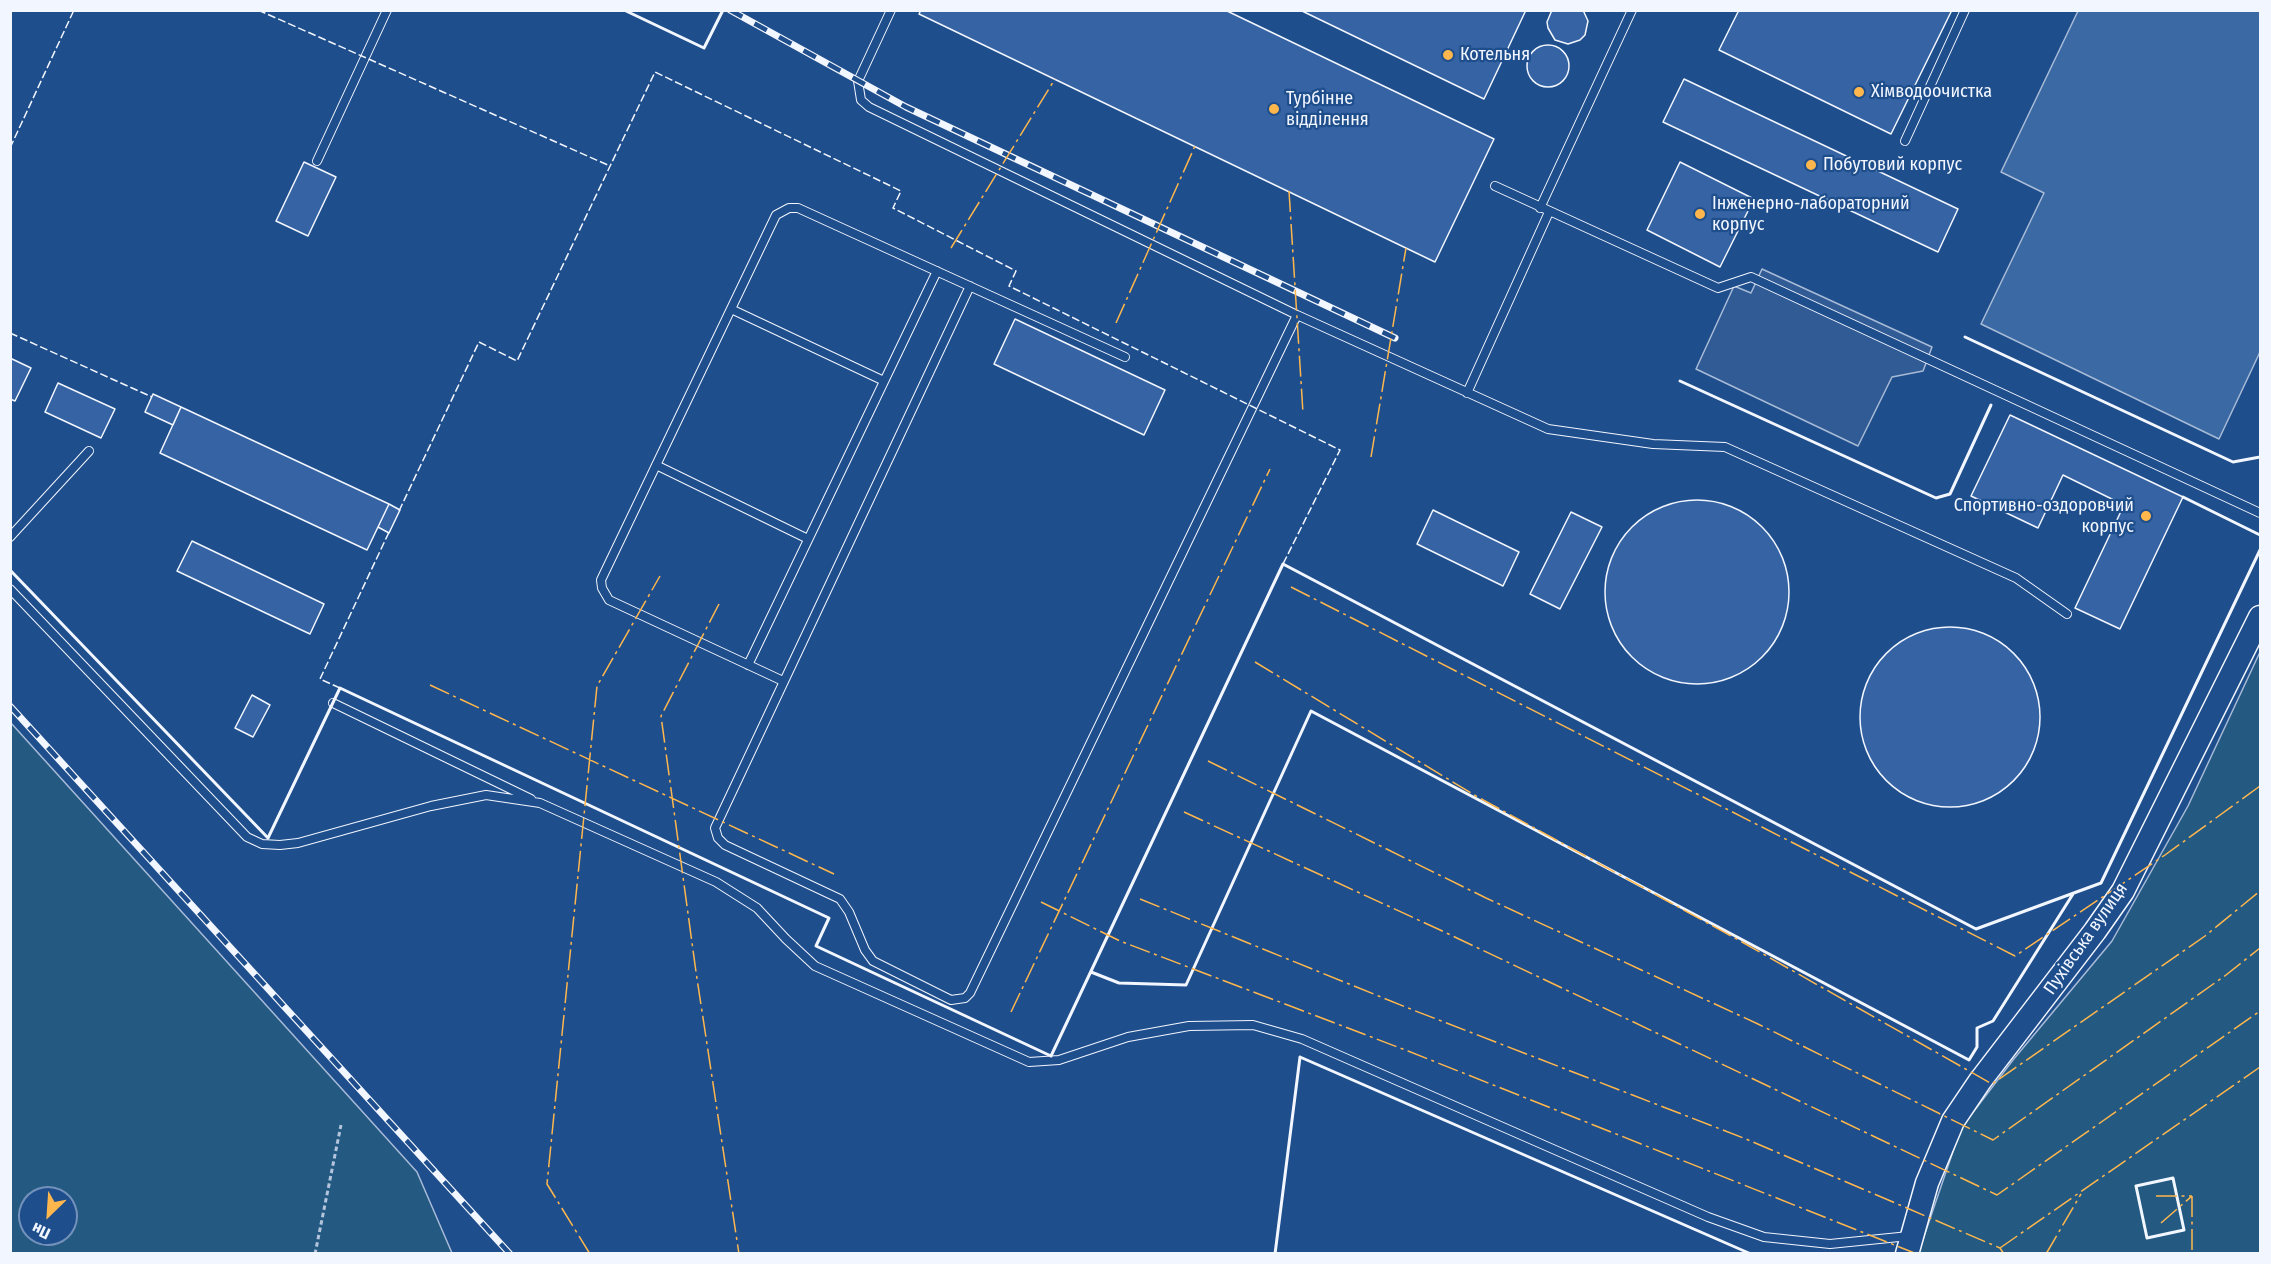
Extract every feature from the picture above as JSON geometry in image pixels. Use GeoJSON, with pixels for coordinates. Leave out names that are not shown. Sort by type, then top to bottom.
{"type":"FeatureCollection","features":[{"type":"Feature","properties":{"kind":"street","name":"Пухівська вулиця"},"geometry":{"type":"LineString","coordinates":[[1910,1245],[1927,1183],[1953,1121],[1980,1081],[2123,891],[2260,617]]}},
{"type":"Feature","properties":{"kind":"lane"},"geometry":{"type":"LineString","coordinates":[[317,161],[387,10]]}},
{"type":"Feature","properties":{"kind":"lane"},"geometry":{"type":"LineString","coordinates":[[891,10],[858,81],[861,100],[869,107],[1297,315],[1548,429],[1653,444],[1725,447],[2016,578],[2067,614]]}},
{"type":"Feature","properties":{"kind":"lane"},"geometry":{"type":"LineString","coordinates":[[1467,393],[1632,10]]}},
{"type":"Feature","properties":{"kind":"lane"},"geometry":{"type":"LineString","coordinates":[[1905,141],[1965,10]]}},
{"type":"Feature","properties":{"kind":"lane"},"geometry":{"type":"LineString","coordinates":[[1495,186],[1718,288],[1752,277],[2260,513]]}},
{"type":"Feature","properties":{"kind":"lane"},"geometry":{"type":"LineString","coordinates":[[783,681],[609,600],[602,588],[601,580],[776,215],[789,208],[798,208],[1125,357]]}},
{"type":"Feature","properties":{"kind":"lane"},"geometry":{"type":"LineString","coordinates":[[748,665],[937,271]]}},
{"type":"Feature","properties":{"kind":"lane"},"geometry":{"type":"LineString","coordinates":[[970,286],[716,821],[715,828],[717,838],[725,845],[840,899],[849,912],[865,950],[873,961],[951,1000],[965,998],[970,993],[1297,315]]}},
{"type":"Feature","properties":{"kind":"lane"},"geometry":{"type":"LineString","coordinates":[[730,309],[884,381]]}},
{"type":"Feature","properties":{"kind":"lane"},"geometry":{"type":"LineString","coordinates":[[10,537],[89,451]]}},
{"type":"Feature","properties":{"kind":"lane"},"geometry":{"type":"LineString","coordinates":[[656,465],[808,540]]}},
{"type":"Feature","properties":{"kind":"lane"},"geometry":{"type":"LineString","coordinates":[[10,589],[246,837],[261,844],[298,843],[431,806],[486,795],[540,803]]}},
{"type":"Feature","properties":{"kind":"lane"},"geometry":{"type":"LineString","coordinates":[[333,703],[540,803],[716,882],[757,908],[815,966],[1029,1062],[1059,1060],[1128,1037],[1189,1026],[1253,1025],[1302,1039],[1708,1217],[1764,1237],[1830,1244],[1910,1245]]}},
{"type":"Feature","properties":{"kind":"path"},"geometry":{"type":"LineString","coordinates":[[315,1254],[341,1125]]}},
{"type":"Feature","properties":{"kind":"shaded area"},"geometry":{"type":"Polygon","coordinates":[[[2078,11],[2260,11],[2260,352],[2219,439],[1981,324],[2044,193],[2001,172],[2078,11]]]}},
{"type":"Feature","properties":{"kind":"shaded area"},"geometry":{"type":"Polygon","coordinates":[[[1762,269],[1932,347],[1923,371],[1892,377],[1858,446],[1696,369],[1734,286],[1751,293],[1762,269]]]}},
{"type":"Feature","properties":{"kind":"shaded area"},"geometry":{"type":"Polygon","coordinates":[[[2260,652],[2260,1253],[1918,1254],[1961,1128],[2013,1060],[2112,941],[2188,806],[2260,652]]]}},
{"type":"Feature","properties":{"kind":"shaded area"},"geometry":{"type":"Polygon","coordinates":[[[11,723],[417,1172],[452,1253],[11,1253],[11,723]]]}},
{"type":"Feature","properties":{"kind":"building","name":"Турбінне відділення"},"geometry":{"type":"Polygon","coordinates":[[[921,10],[1225,10],[1494,139],[1435,262],[919,14],[921,10]]]}},
{"type":"Feature","properties":{"kind":"building","name":"Котельня"},"geometry":{"type":"Polygon","coordinates":[[[1300,10],[1526,10],[1484,99],[1300,10]]]}},
{"type":"Feature","properties":{"kind":"building"},"geometry":{"type":"Polygon","coordinates":[[[1552,10],[1583,10],[1588,21],[1585,35],[1580,40],[1568,44],[1555,40],[1547,22],[1552,10]]]}},
{"type":"Feature","properties":{"kind":"building","name":"Хімводоочистка"},"geometry":{"type":"Polygon","coordinates":[[[1739,10],[1952,10],[1891,134],[1719,50],[1739,10]]]}},
{"type":"Feature","properties":{"kind":"building"},"geometry":{"type":"Polygon","coordinates":[[[1548,45],[1563,51],[1569,66],[1563,81],[1548,87],[1533,81],[1527,66],[1533,51],[1548,45]]]}},
{"type":"Feature","properties":{"kind":"building","name":"Побутовий корпус"},"geometry":{"type":"Polygon","coordinates":[[[1684,79],[1958,209],[1938,252],[1663,122],[1684,79]]]}},
{"type":"Feature","properties":{"kind":"building"},"geometry":{"type":"Polygon","coordinates":[[[304,162],[336,177],[308,236],[276,221],[304,162]]]}},
{"type":"Feature","properties":{"kind":"building","name":"Інженерно-лабораторний корпус"},"geometry":{"type":"Polygon","coordinates":[[[1680,162],[1754,199],[1720,267],[1647,230],[1680,162]]]}},
{"type":"Feature","properties":{"kind":"building"},"geometry":{"type":"Polygon","coordinates":[[[1015,319],[1165,390],[1144,435],[994,364],[1015,319]]]}},
{"type":"Feature","properties":{"kind":"building"},"geometry":{"type":"Polygon","coordinates":[[[10,358],[31,368],[15,401],[10,399],[10,358]]]}},
{"type":"Feature","properties":{"kind":"building"},"geometry":{"type":"Polygon","coordinates":[[[58,383],[115,409],[101,438],[45,412],[58,383]]]}},
{"type":"Feature","properties":{"kind":"building"},"geometry":{"type":"Polygon","coordinates":[[[153,394],[181,407],[173,425],[145,412],[153,394]]]}},
{"type":"Feature","properties":{"kind":"building"},"geometry":{"type":"Polygon","coordinates":[[[181,407],[389,504],[367,550],[160,453],[181,407]]]}},
{"type":"Feature","properties":{"kind":"building","name":"Спортивно-оздоровчий корпус"},"geometry":{"type":"Polygon","coordinates":[[[2010,415],[2183,497],[2120,629],[2075,608],[2124,505],[2063,475],[2038,528],[1971,496],[2010,415]]]}},
{"type":"Feature","properties":{"kind":"building"},"geometry":{"type":"Polygon","coordinates":[[[1697,500],[1732,507],[1762,527],[1782,557],[1789,592],[1782,627],[1762,657],[1732,677],[1697,684],[1662,677],[1632,657],[1612,627],[1605,592],[1612,557],[1632,527],[1662,507],[1697,500]]]}},
{"type":"Feature","properties":{"kind":"building"},"geometry":{"type":"Polygon","coordinates":[[[389,504],[400,510],[389,533],[378,527],[389,504]]]}},
{"type":"Feature","properties":{"kind":"building"},"geometry":{"type":"Polygon","coordinates":[[[1433,510],[1519,552],[1503,586],[1417,544],[1433,510]]]}},
{"type":"Feature","properties":{"kind":"building"},"geometry":{"type":"Polygon","coordinates":[[[1571,512],[1602,527],[1560,609],[1530,594],[1571,512]]]}},
{"type":"Feature","properties":{"kind":"building"},"geometry":{"type":"Polygon","coordinates":[[[192,541],[324,604],[310,634],[177,571],[192,541]]]}},
{"type":"Feature","properties":{"kind":"building"},"geometry":{"type":"Polygon","coordinates":[[[1950,627],[1984,634],[2000,642],[2013,654],[2025,667],[2033,683],[2040,717],[2033,751],[2025,767],[2013,780],[2000,792],[1984,800],[1950,807],[1916,800],[1900,792],[1887,780],[1875,767],[1867,751],[1860,717],[1867,683],[1875,667],[1887,654],[1900,642],[1916,634],[1950,627]]]}},
{"type":"Feature","properties":{"kind":"building"},"geometry":{"type":"Polygon","coordinates":[[[252,695],[270,705],[253,737],[235,728],[252,695]]]}},
{"type":"Feature","properties":{"kind":"railway"},"geometry":{"type":"LineString","coordinates":[[730,10],[906,107],[1395,338]]}},
{"type":"Feature","properties":{"kind":"railway"},"geometry":{"type":"LineString","coordinates":[[10,706],[510,1254]]}},
{"type":"Feature","properties":{"kind":"fence"},"geometry":{"type":"LineString","coordinates":[[10,148],[74,10]]}},
{"type":"Feature","properties":{"kind":"fence"},"geometry":{"type":"LineString","coordinates":[[258,10],[610,166]]}},
{"type":"Feature","properties":{"kind":"fence"},"geometry":{"type":"LineString","coordinates":[[399,511],[479,342],[517,361],[655,72],[901,191],[893,208],[1016,271],[1009,286],[1340,450],[1283,564]]}},
{"type":"Feature","properties":{"kind":"fence"},"geometry":{"type":"LineString","coordinates":[[10,333],[152,397]]}},
{"type":"Feature","properties":{"kind":"fence"},"geometry":{"type":"LineString","coordinates":[[340,688],[320,679],[390,530]]}},
{"type":"Feature","properties":{"kind":"wall"},"geometry":{"type":"LineString","coordinates":[[624,10],[704,48],[723,10]]}},
{"type":"Feature","properties":{"kind":"wall"},"geometry":{"type":"LineString","coordinates":[[1965,337],[2233,462],[2260,457]]}},
{"type":"Feature","properties":{"kind":"wall"},"geometry":{"type":"LineString","coordinates":[[1680,381],[1936,498],[1950,494],[1991,405]]}},
{"type":"Feature","properties":{"kind":"wall"},"geometry":{"type":"LineString","coordinates":[[2183,497],[2260,535]]}},
{"type":"Feature","properties":{"kind":"wall"},"geometry":{"type":"LineString","coordinates":[[10,570],[268,838],[340,688],[829,918],[816,946],[1051,1056],[1283,564],[1976,929],[2101,883],[2260,550]]}},
{"type":"Feature","properties":{"kind":"wall"},"geometry":{"type":"LineString","coordinates":[[1091,972],[1119,983],[1186,985],[1311,711],[1969,1060],[1977,1047],[1977,1028],[1993,1021],[2073,894]]}},
{"type":"Feature","properties":{"kind":"wall"},"geometry":{"type":"LineString","coordinates":[[1275,1254],[1300,1057],[1751,1254]]}},
{"type":"Feature","properties":{"kind":"wall"},"geometry":{"type":"LineString","coordinates":[[2173,1178],[2184,1230],[2147,1238],[2136,1186],[2173,1178]]}},
{"type":"Feature","properties":{"kind":"power"},"geometry":{"type":"LineString","coordinates":[[951,248],[1055,79]]}},
{"type":"Feature","properties":{"kind":"power"},"geometry":{"type":"LineString","coordinates":[[1116,323],[1195,146]]}},
{"type":"Feature","properties":{"kind":"power"},"geometry":{"type":"LineString","coordinates":[[1289,191],[1303,413]]}},
{"type":"Feature","properties":{"kind":"power"},"geometry":{"type":"LineString","coordinates":[[1371,457],[1406,248]]}},
{"type":"Feature","properties":{"kind":"power"},"geometry":{"type":"LineString","coordinates":[[1011,1012],[1270,469]]}},
{"type":"Feature","properties":{"kind":"power"},"geometry":{"type":"LineString","coordinates":[[590,1254],[547,1184],[597,686],[660,576]]}},
{"type":"Feature","properties":{"kind":"power"},"geometry":{"type":"LineString","coordinates":[[1291,587],[2015,956],[2165,855],[2260,786]]}},
{"type":"Feature","properties":{"kind":"power"},"geometry":{"type":"LineString","coordinates":[[719,604],[661,716],[696,972],[739,1254]]}},
{"type":"Feature","properties":{"kind":"power"},"geometry":{"type":"LineString","coordinates":[[1255,662],[1476,796],[1742,942],[1992,1084],[2205,936],[2260,891]]}},
{"type":"Feature","properties":{"kind":"power"},"geometry":{"type":"LineString","coordinates":[[430,685],[834,874]]}},
{"type":"Feature","properties":{"kind":"power"},"geometry":{"type":"LineString","coordinates":[[1208,761],[1486,898],[1758,1024],[1993,1140],[2226,975],[2260,948]]}},
{"type":"Feature","properties":{"kind":"power"},"geometry":{"type":"LineString","coordinates":[[1184,812],[1438,929],[1997,1195],[2260,1011]]}},
{"type":"Feature","properties":{"kind":"power"},"geometry":{"type":"LineString","coordinates":[[1140,899],[1413,1010],[1746,1139],[2000,1248],[2004,1254]]}},
{"type":"Feature","properties":{"kind":"power"},"geometry":{"type":"LineString","coordinates":[[1041,902],[1120,941],[1408,1051],[1917,1254]]}},
{"type":"Feature","properties":{"kind":"power"},"geometry":{"type":"LineString","coordinates":[[2000,1248],[2260,1067]]}},
{"type":"Feature","properties":{"kind":"power"},"geometry":{"type":"LineString","coordinates":[[2046,1254],[2081,1194]]}},
{"type":"Feature","properties":{"kind":"power"},"geometry":{"type":"LineString","coordinates":[[2156,1196],[2192,1196]]}},
{"type":"Feature","properties":{"kind":"power"},"geometry":{"type":"LineString","coordinates":[[2192,1196],[2192,1254]]}},
{"type":"Feature","properties":{"kind":"power"},"geometry":{"type":"LineString","coordinates":[[2161,1223],[2192,1196]]}},
{"type":"Feature","properties":{"kind":"place","name":"Котельня"},"geometry":{"type":"Point","coordinates":[1448,55]}},
{"type":"Feature","properties":{"kind":"place","name":"Хімводоочистка"},"geometry":{"type":"Point","coordinates":[1859,92]}},
{"type":"Feature","properties":{"kind":"place","name":"Турбінне відділення"},"geometry":{"type":"Point","coordinates":[1274,109]}},
{"type":"Feature","properties":{"kind":"place","name":"Побутовий корпус"},"geometry":{"type":"Point","coordinates":[1811,165]}},
{"type":"Feature","properties":{"kind":"place","name":"Інженерно-лабораторний корпус"},"geometry":{"type":"Point","coordinates":[1700,214]}},
{"type":"Feature","properties":{"kind":"place","name":"Спортивно-оздоровчий корпус"},"geometry":{"type":"Point","coordinates":[2146,516]}}]}
